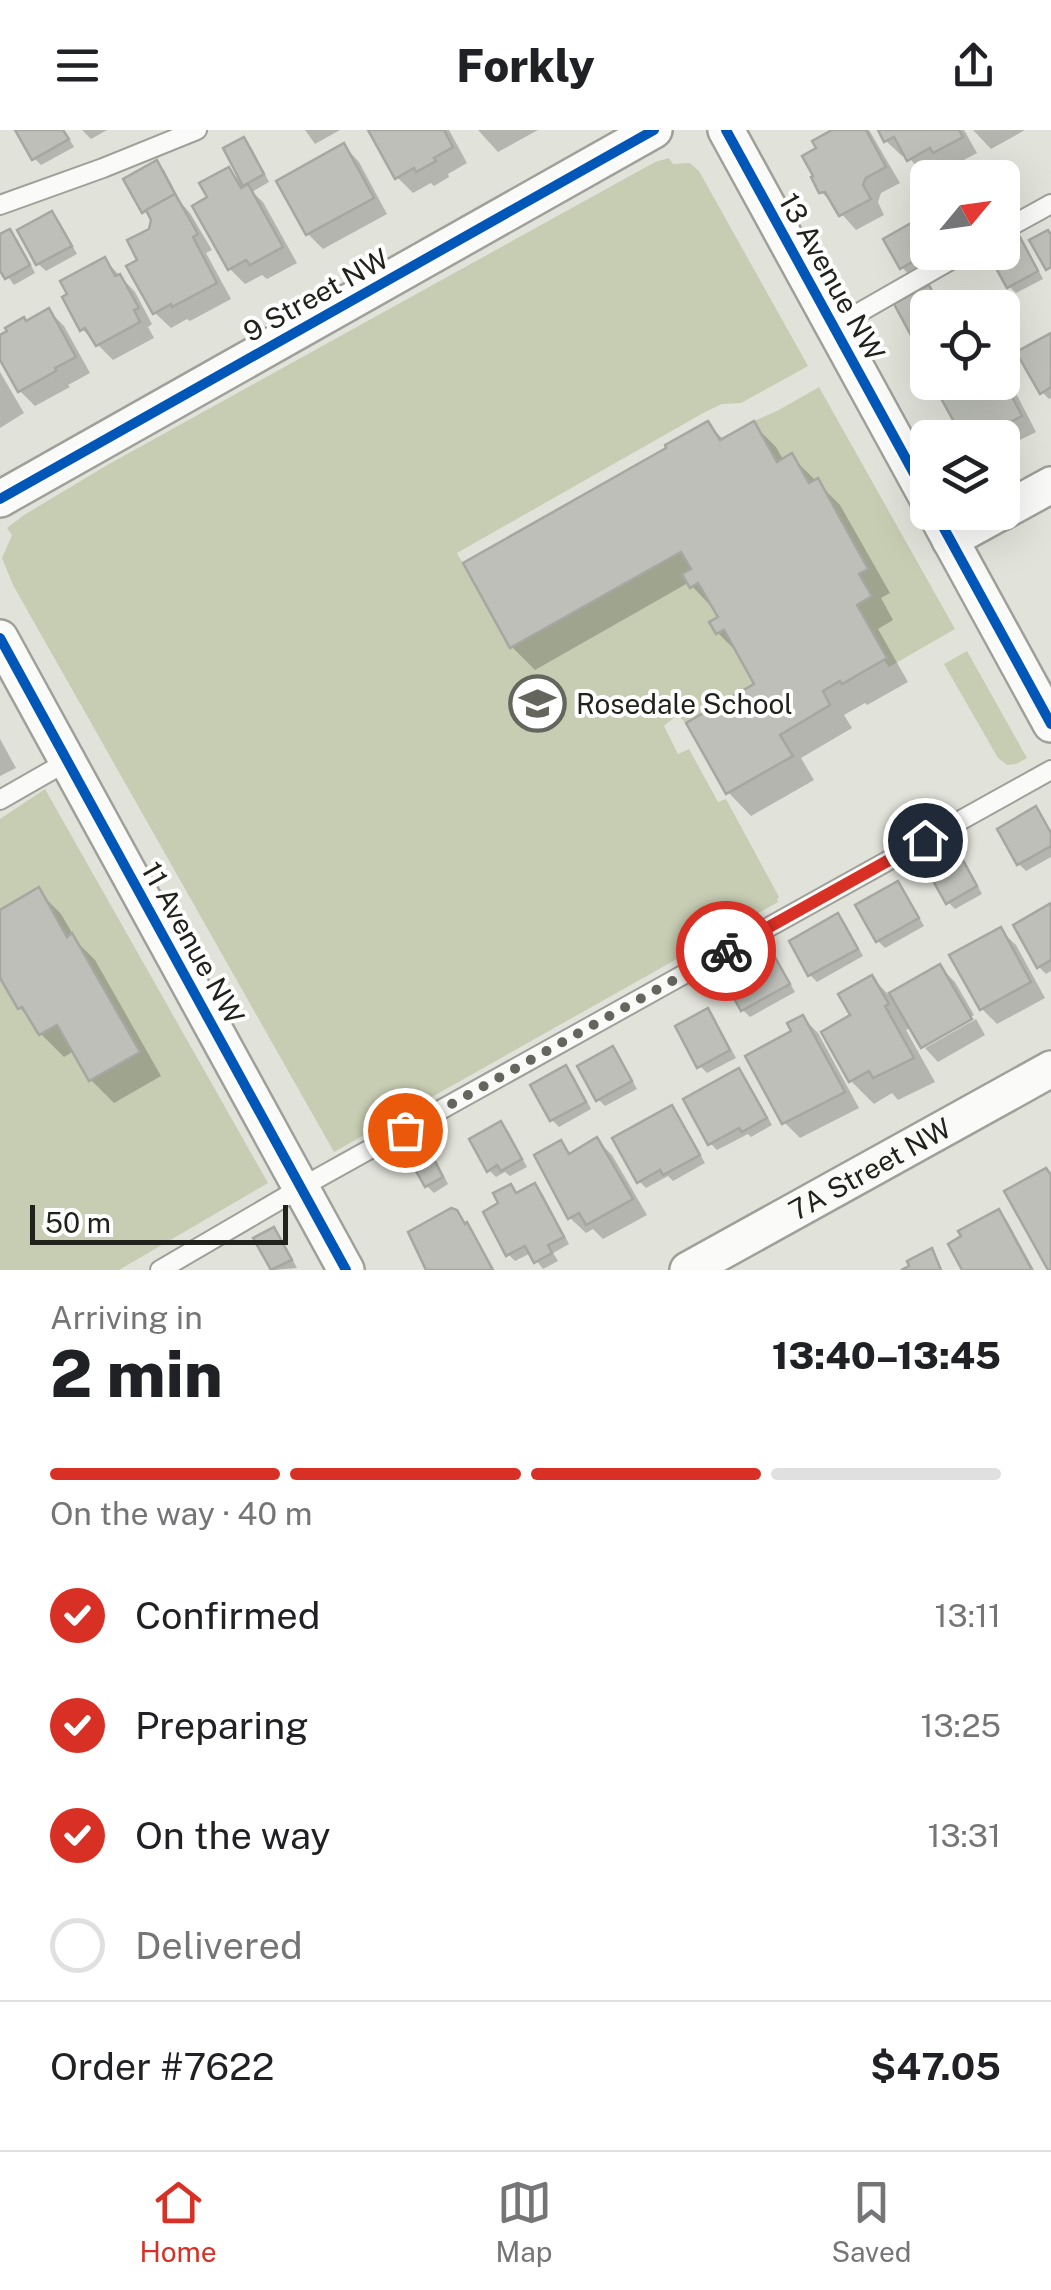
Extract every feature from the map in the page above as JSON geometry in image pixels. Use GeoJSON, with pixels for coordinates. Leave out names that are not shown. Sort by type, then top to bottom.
{"type":"FeatureCollection","features":[{"type":"Feature","properties":{"kind":"street","name":"9 Street NW"},"geometry":{"type":"LineString","coordinates":[[0,500],[654,130]]}},
{"type":"Feature","properties":{"kind":"street","name":"13 Avenue NW"},"geometry":{"type":"LineString","coordinates":[[726,130],[910,466]]}},
{"type":"Feature","properties":{"kind":"street"},"geometry":{"type":"LineString","coordinates":[[1020,502],[1051,485]]}},
{"type":"Feature","properties":{"kind":"street"},"geometry":{"type":"LineString","coordinates":[[944,530],[1051,724]]}},
{"type":"Feature","properties":{"kind":"street","name":"11 Avenue NW"},"geometry":{"type":"LineString","coordinates":[[0,638],[346,1270]]}},
{"type":"Feature","properties":{"kind":"street","name":"7A Street NW"},"geometry":{"type":"LineString","coordinates":[[688,1270],[1051,1069]]}},
{"type":"Feature","properties":{"kind":"lane"},"geometry":{"type":"LineString","coordinates":[[0,205],[197,130]]}},
{"type":"Feature","properties":{"kind":"lane"},"geometry":{"type":"LineString","coordinates":[[1020,221],[1051,204]]}},
{"type":"Feature","properties":{"kind":"lane"},"geometry":{"type":"LineString","coordinates":[[834,326],[933,270]]}},
{"type":"Feature","properties":{"kind":"lane"},"geometry":{"type":"LineString","coordinates":[[0,800],[68,761]]}},
{"type":"Feature","properties":{"kind":"lane"},"geometry":{"type":"LineString","coordinates":[[160,1270],[1051,770]]}},
{"type":"Feature","properties":{"kind":"green space","name":"Rosedale School"},"geometry":{"type":"Polygon","coordinates":[[[669,158],[673,164],[690,163],[699,171],[808,366],[741,403],[722,404],[705,412],[457,553],[511,648],[681,552],[718,617],[709,622],[716,634],[724,630],[754,684],[686,723],[677,715],[664,726],[678,754],[689,749],[718,802],[726,799],[779,897],[778,902],[334,1152],[13,585],[2,558],[12,535],[7,528],[109,464],[655,162],[669,158]]]}},
{"type":"Feature","properties":{"kind":"green space"},"geometry":{"type":"Polygon","coordinates":[[[819,387],[955,629],[889,667],[857,605],[872,596],[859,574],[868,568],[818,479],[809,483],[792,454],[777,462],[754,421],[819,387]]]}},
{"type":"Feature","properties":{"kind":"green space"},"geometry":{"type":"Polygon","coordinates":[[[967,651],[1027,758],[1016,764],[1007,765],[998,758],[944,664],[967,651]]]}},
{"type":"Feature","properties":{"kind":"green space"},"geometry":{"type":"Polygon","coordinates":[[[45,789],[268,1183],[119,1270],[0,1270],[0,819],[45,789]]]}},
{"type":"Feature","properties":{"kind":"building"},"geometry":{"type":"Polygon","coordinates":[[[15,130],[63,130],[69,139],[32,160],[15,130]]]}},
{"type":"Feature","properties":{"kind":"building"},"geometry":{"type":"Polygon","coordinates":[[[368,130],[444,130],[453,147],[434,158],[436,161],[395,179],[368,130]]]}},
{"type":"Feature","properties":{"kind":"building"},"geometry":{"type":"Polygon","coordinates":[[[832,130],[866,130],[886,167],[866,178],[863,185],[871,199],[839,216],[825,192],[819,193],[802,156],[816,148],[812,141],[832,130]]]}},
{"type":"Feature","properties":{"kind":"building"},"geometry":{"type":"Polygon","coordinates":[[[878,130],[959,130],[963,137],[907,161],[894,137],[884,142],[878,130]]]}},
{"type":"Feature","properties":{"kind":"building"},"geometry":{"type":"Polygon","coordinates":[[[244,137],[264,174],[243,186],[223,148],[244,137]]]}},
{"type":"Feature","properties":{"kind":"building"},"geometry":{"type":"Polygon","coordinates":[[[344,143],[374,198],[306,235],[276,181],[344,143]]]}},
{"type":"Feature","properties":{"kind":"building"},"geometry":{"type":"Polygon","coordinates":[[[157,160],[175,194],[142,213],[123,179],[157,160]]]}},
{"type":"Feature","properties":{"kind":"building"},"geometry":{"type":"Polygon","coordinates":[[[229,167],[241,188],[248,184],[283,247],[250,265],[246,260],[228,270],[192,206],[207,197],[199,183],[229,167]]]}},
{"type":"Feature","properties":{"kind":"building"},"geometry":{"type":"Polygon","coordinates":[[[175,194],[198,234],[193,237],[217,283],[153,314],[126,266],[137,260],[127,240],[149,229],[151,220],[146,210],[175,194]]]}},
{"type":"Feature","properties":{"kind":"building"},"geometry":{"type":"Polygon","coordinates":[[[52,211],[72,246],[36,265],[17,230],[52,211]]]}},
{"type":"Feature","properties":{"kind":"building"},"geometry":{"type":"Polygon","coordinates":[[[910,224],[910,263],[900,269],[883,239],[910,224]]]}},
{"type":"Feature","properties":{"kind":"building"},"geometry":{"type":"Polygon","coordinates":[[[10,229],[30,265],[5,279],[0,271],[0,234],[10,229]]]}},
{"type":"Feature","properties":{"kind":"building"},"geometry":{"type":"Polygon","coordinates":[[[1048,230],[1051,267],[1046,270],[1029,240],[1048,230]]]}},
{"type":"Feature","properties":{"kind":"building"},"geometry":{"type":"Polygon","coordinates":[[[1020,237],[1038,271],[1007,288],[997,270],[1020,270],[1020,237]]]}},
{"type":"Feature","properties":{"kind":"building"},"geometry":{"type":"Polygon","coordinates":[[[105,257],[115,276],[120,274],[139,308],[134,310],[140,322],[96,346],[85,328],[80,331],[62,297],[67,294],[60,281],[105,257]]]}},
{"type":"Feature","properties":{"kind":"building"},"geometry":{"type":"Polygon","coordinates":[[[910,295],[910,333],[894,304],[910,295]]]}},
{"type":"Feature","properties":{"kind":"building"},"geometry":{"type":"Polygon","coordinates":[[[49,308],[76,357],[18,392],[0,360],[0,335],[24,317],[26,321],[49,308]]]}},
{"type":"Feature","properties":{"kind":"building"},"geometry":{"type":"Polygon","coordinates":[[[1051,333],[1051,387],[1040,394],[1020,359],[1020,350],[1051,333]]]}},
{"type":"Feature","properties":{"kind":"building"},"geometry":{"type":"Polygon","coordinates":[[[942,400],[1014,400],[1022,416],[1014,420],[953,420],[942,400]]]}},
{"type":"Feature","properties":{"kind":"building","name":"Rosedale School"},"geometry":{"type":"Polygon","coordinates":[[[708,421],[720,440],[754,421],[777,462],[792,453],[809,483],[818,478],[868,569],[859,574],[872,596],[857,605],[887,658],[823,691],[830,705],[780,735],[793,756],[726,794],[686,723],[754,684],[724,630],[716,634],[709,622],[718,617],[698,583],[690,588],[682,574],[691,569],[681,552],[510,648],[463,563],[708,421]]]}},
{"type":"Feature","properties":{"kind":"building"},"geometry":{"type":"Polygon","coordinates":[[[1036,806],[1051,833],[1051,846],[1017,865],[997,829],[1036,806]]]}},
{"type":"Feature","properties":{"kind":"building"},"geometry":{"type":"Polygon","coordinates":[[[959,853],[977,886],[946,904],[927,870],[959,853]]]}},
{"type":"Feature","properties":{"kind":"building"},"geometry":{"type":"Polygon","coordinates":[[[898,881],[919,918],[876,942],[855,905],[898,881]]]}},
{"type":"Feature","properties":{"kind":"building"},"geometry":{"type":"Polygon","coordinates":[[[39,887],[67,937],[72,933],[140,1052],[89,1081],[57,1025],[39,1035],[0,978],[0,910],[39,887]]]}},
{"type":"Feature","properties":{"kind":"building"},"geometry":{"type":"Polygon","coordinates":[[[1051,903],[1051,960],[1037,968],[1013,925],[1051,903]]]}},
{"type":"Feature","properties":{"kind":"building"},"geometry":{"type":"Polygon","coordinates":[[[838,913],[858,949],[808,976],[789,941],[838,913]]]}},
{"type":"Feature","properties":{"kind":"building"},"geometry":{"type":"Polygon","coordinates":[[[1001,927],[1031,982],[980,1010],[949,955],[1001,927]]]}},
{"type":"Feature","properties":{"kind":"building"},"geometry":{"type":"Polygon","coordinates":[[[771,950],[790,984],[741,1011],[722,977],[771,950]]]}},
{"type":"Feature","properties":{"kind":"building"},"geometry":{"type":"Polygon","coordinates":[[[940,964],[972,1019],[921,1048],[889,993],[940,964]]]}},
{"type":"Feature","properties":{"kind":"building"},"geometry":{"type":"Polygon","coordinates":[[[872,975],[914,1058],[873,1078],[869,1071],[849,1082],[821,1032],[850,1015],[838,994],[872,975]]]}},
{"type":"Feature","properties":{"kind":"building"},"geometry":{"type":"Polygon","coordinates":[[[708,1008],[730,1050],[697,1068],[675,1026],[708,1008]]]}},
{"type":"Feature","properties":{"kind":"building"},"geometry":{"type":"Polygon","coordinates":[[[803,1015],[845,1092],[782,1124],[745,1056],[791,1031],[787,1023],[803,1015]]]}},
{"type":"Feature","properties":{"kind":"building"},"geometry":{"type":"Polygon","coordinates":[[[613,1046],[632,1081],[596,1101],[577,1066],[613,1046]]]}},
{"type":"Feature","properties":{"kind":"building"},"geometry":{"type":"Polygon","coordinates":[[[566,1065],[586,1102],[550,1121],[530,1085],[566,1065]]]}},
{"type":"Feature","properties":{"kind":"building"},"geometry":{"type":"Polygon","coordinates":[[[739,1068],[767,1118],[708,1145],[683,1099],[739,1068]]]}},
{"type":"Feature","properties":{"kind":"building"},"geometry":{"type":"Polygon","coordinates":[[[672,1105],[700,1155],[663,1175],[660,1170],[637,1183],[612,1138],[672,1105]]]}},
{"type":"Feature","properties":{"kind":"building"},"geometry":{"type":"Polygon","coordinates":[[[501,1121],[522,1159],[501,1171],[497,1165],[487,1172],[469,1139],[501,1121]]]}},
{"type":"Feature","properties":{"kind":"building"},"geometry":{"type":"Polygon","coordinates":[[[597,1137],[633,1199],[586,1225],[579,1213],[568,1219],[534,1155],[561,1140],[569,1154],[597,1137]]]}},
{"type":"Feature","properties":{"kind":"building"},"geometry":{"type":"Polygon","coordinates":[[[427,1146],[443,1177],[425,1187],[408,1157],[427,1146]]]}},
{"type":"Feature","properties":{"kind":"building"},"geometry":{"type":"Polygon","coordinates":[[[1046,1168],[1051,1175],[1051,1270],[1004,1191],[1046,1168]]]}},
{"type":"Feature","properties":{"kind":"building"},"geometry":{"type":"Polygon","coordinates":[[[535,1183],[564,1237],[548,1245],[552,1253],[534,1263],[525,1246],[506,1256],[483,1212],[498,1203],[493,1193],[511,1184],[516,1193],[535,1183]]]}},
{"type":"Feature","properties":{"kind":"building"},"geometry":{"type":"Polygon","coordinates":[[[451,1208],[467,1222],[493,1270],[426,1270],[408,1232],[451,1208]]]}},
{"type":"Feature","properties":{"kind":"building"},"geometry":{"type":"Polygon","coordinates":[[[999,1209],[1032,1270],[962,1270],[948,1244],[961,1236],[958,1231],[999,1209]]]}},
{"type":"Feature","properties":{"kind":"building"},"geometry":{"type":"Polygon","coordinates":[[[274,1227],[292,1260],[271,1270],[253,1238],[274,1227]]]}},
{"type":"Feature","properties":{"kind":"building"},"geometry":{"type":"Polygon","coordinates":[[[932,1248],[941,1270],[901,1270],[909,1266],[907,1261],[932,1248]]]}},
{"type":"Feature","properties":{"kind":"cycle path"},"geometry":{"type":"LineString","coordinates":[[0,499],[654,130]]}},
{"type":"Feature","properties":{"kind":"cycle path"},"geometry":{"type":"LineString","coordinates":[[726,130],[910,466]]}},
{"type":"Feature","properties":{"kind":"cycle path"},"geometry":{"type":"LineString","coordinates":[[945,530],[1051,724]]}},
{"type":"Feature","properties":{"kind":"cycle path"},"geometry":{"type":"LineString","coordinates":[[0,638],[346,1270]]}},
{"type":"Feature","properties":{"kind":"way so far"},"geometry":{"type":"LineString","coordinates":[[405,1130],[726,951]]}},
{"type":"Feature","properties":{"kind":"place","name":"Rosedale School"},"geometry":{"type":"Point","coordinates":[537,704]}},
{"type":"Feature","properties":{"kind":"route"},"geometry":{"type":"LineString","coordinates":[[726,951],[925,840]]}}]}
